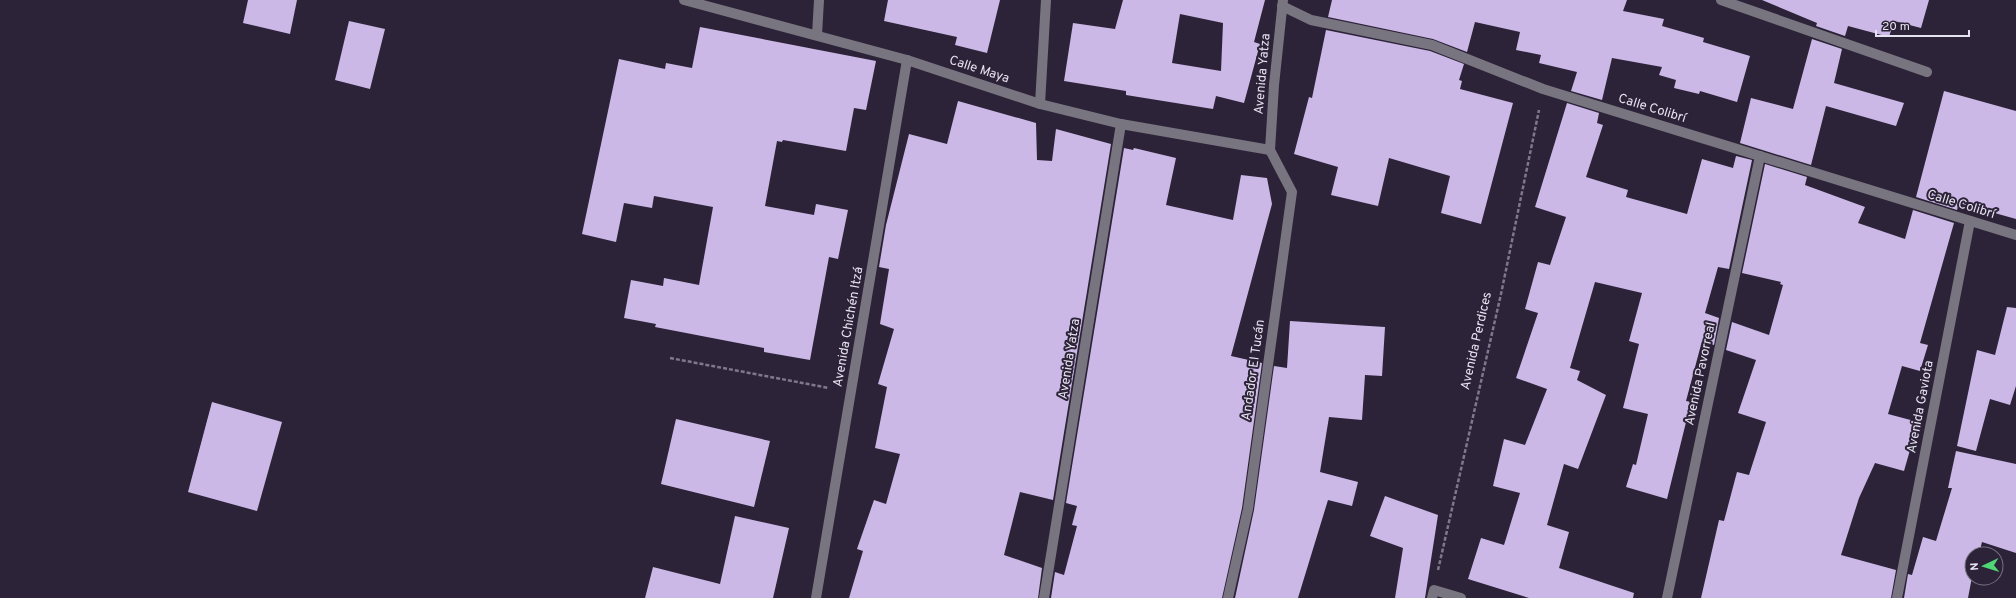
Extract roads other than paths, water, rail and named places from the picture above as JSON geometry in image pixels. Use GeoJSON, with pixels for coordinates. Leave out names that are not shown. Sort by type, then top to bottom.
{"type":"FeatureCollection","features":[{"type":"Feature","properties":{"kind":"street","name":"Calle Maya"},"geometry":{"type":"LineString","coordinates":[[684,0],[908,60],[1040,104],[1121,124],[1270,150]]}},
{"type":"Feature","properties":{"kind":"street"},"geometry":{"type":"LineString","coordinates":[[817,35],[819,0]]}},
{"type":"Feature","properties":{"kind":"street"},"geometry":{"type":"LineString","coordinates":[[1040,104],[1046,0]]}},
{"type":"Feature","properties":{"kind":"street"},"geometry":{"type":"LineString","coordinates":[[1721,0],[1927,72]]}},
{"type":"Feature","properties":{"kind":"street","name":"Calle Colibrí"},"geometry":{"type":"LineString","coordinates":[[1282,3],[1310,20],[1432,45],[1543,88],[2016,235]]}},
{"type":"Feature","properties":{"kind":"street","name":"Avenida Yatza"},"geometry":{"type":"LineString","coordinates":[[1270,150],[1282,3]]}},
{"type":"Feature","properties":{"kind":"street","name":"Avenida Chichén Itzá"},"geometry":{"type":"LineString","coordinates":[[816,598],[908,60]]}},
{"type":"Feature","properties":{"kind":"street","name":"Avenida Yatza"},"geometry":{"type":"LineString","coordinates":[[1044,598],[1121,124]]}},
{"type":"Feature","properties":{"kind":"street","name":"Andador El Tucán"},"geometry":{"type":"LineString","coordinates":[[1228,598],[1248,509],[1292,192],[1270,150]]}},
{"type":"Feature","properties":{"kind":"street","name":"Avenida Pavorreal"},"geometry":{"type":"LineString","coordinates":[[1667,598],[1760,156]]}},
{"type":"Feature","properties":{"kind":"street","name":"Avenida Gaviota"},"geometry":{"type":"LineString","coordinates":[[1897,598],[1970,221]]}},
{"type":"Feature","properties":{"kind":"street"},"geometry":{"type":"LineString","coordinates":[[1433,594],[1461,598]]}}]}
